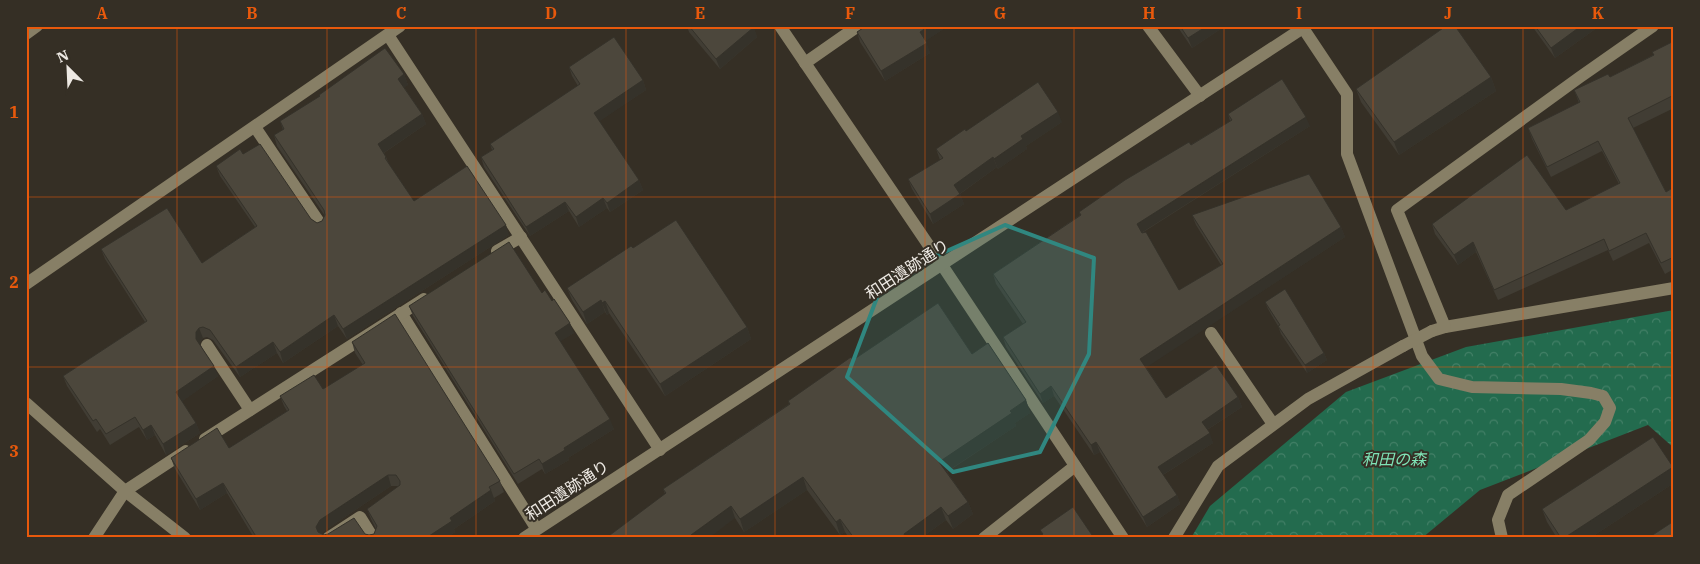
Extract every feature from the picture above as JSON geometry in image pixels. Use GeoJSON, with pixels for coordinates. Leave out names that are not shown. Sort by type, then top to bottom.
{"type":"FeatureCollection","features":[{"type":"Feature","properties":{"kind":"street"},"geometry":{"type":"LineString","coordinates":[[26,34],[37,26]]}},
{"type":"Feature","properties":{"kind":"street"},"geometry":{"type":"LineString","coordinates":[[26,284],[400,26]]}},
{"type":"Feature","properties":{"kind":"street"},"geometry":{"type":"LineString","coordinates":[[780,26],[942,265],[1123,538]]}},
{"type":"Feature","properties":{"kind":"street"},"geometry":{"type":"LineString","coordinates":[[806,63],[858,26]]}},
{"type":"Feature","properties":{"kind":"street"},"geometry":{"type":"LineString","coordinates":[[1148,26],[1200,96]]}},
{"type":"Feature","properties":{"kind":"street"},"geometry":{"type":"LineString","coordinates":[[1445,326],[1397,210],[1653,26]]}},
{"type":"Feature","properties":{"kind":"street"},"geometry":{"type":"LineString","coordinates":[[1305,27],[1347,94],[1347,154],[1422,356],[1438,379],[1472,387],[1561,389],[1591,393],[1603,396],[1610,408],[1606,422],[1588,440],[1508,495],[1498,520],[1502,538]]}},
{"type":"Feature","properties":{"kind":"street","name":"和田遺跡通り"},"geometry":{"type":"LineString","coordinates":[[524,538],[536,528],[660,450],[1305,27]]}},
{"type":"Feature","properties":{"kind":"street"},"geometry":{"type":"LineString","coordinates":[[388,34],[660,450]]}},
{"type":"Feature","properties":{"kind":"street"},"geometry":{"type":"LineString","coordinates":[[255,127],[321,225]]}},
{"type":"Feature","properties":{"kind":"street"},"geometry":{"type":"LineString","coordinates":[[489,257],[521,237]]}},
{"type":"Feature","properties":{"kind":"street"},"geometry":{"type":"LineString","coordinates":[[1174,538],[1218,466],[1308,399],[1432,331],[1445,326],[1674,288]]}},
{"type":"Feature","properties":{"kind":"street"},"geometry":{"type":"LineString","coordinates":[[94,538],[125,491],[433,293]]}},
{"type":"Feature","properties":{"kind":"street"},"geometry":{"type":"LineString","coordinates":[[402,313],[536,528]]}},
{"type":"Feature","properties":{"kind":"street"},"geometry":{"type":"LineString","coordinates":[[1211,333],[1274,424]]}},
{"type":"Feature","properties":{"kind":"street"},"geometry":{"type":"LineString","coordinates":[[207,345],[250,410]]}},
{"type":"Feature","properties":{"kind":"street"},"geometry":{"type":"LineString","coordinates":[[26,403],[125,491],[185,538]]}},
{"type":"Feature","properties":{"kind":"street"},"geometry":{"type":"LineString","coordinates":[[984,538],[1075,466]]}},
{"type":"Feature","properties":{"kind":"street"},"geometry":{"type":"LineString","coordinates":[[328,538],[363,515],[373,538]]}},
{"type":"Feature","properties":{"kind":"highlighted area"},"geometry":{"type":"Polygon","coordinates":[[[1005,225],[1094,258],[1089,354],[1040,452],[953,472],[847,377],[884,279],[1005,225]]]}},
{"type":"Feature","properties":{"kind":"green space","name":"和田の森"},"geometry":{"type":"Polygon","coordinates":[[[1674,310],[1674,448],[1648,425],[1480,490],[1422,538],[1191,538],[1210,506],[1346,392],[1466,347],[1674,310]]]}},
{"type":"Feature","properties":{"kind":"building"},"geometry":{"type":"Polygon","coordinates":[[[689,26],[753,26],[754,27],[716,59],[689,26]]]}},
{"type":"Feature","properties":{"kind":"building"},"geometry":{"type":"Polygon","coordinates":[[[866,26],[929,26],[920,32],[927,43],[881,71],[857,32],[866,26]]]}},
{"type":"Feature","properties":{"kind":"building"},"geometry":{"type":"Polygon","coordinates":[[[1180,26],[1207,26],[1188,38],[1180,26]]]}},
{"type":"Feature","properties":{"kind":"building"},"geometry":{"type":"Polygon","coordinates":[[[1446,26],[1455,26],[1491,77],[1394,142],[1356,89],[1446,26]]]}},
{"type":"Feature","properties":{"kind":"building"},"geometry":{"type":"Polygon","coordinates":[[[1535,26],[1581,26],[1551,48],[1535,26]]]}},
{"type":"Feature","properties":{"kind":"building"},"geometry":{"type":"Polygon","coordinates":[[[614,37],[643,80],[594,113],[639,180],[607,203],[603,198],[576,217],[565,202],[526,227],[481,157],[494,149],[490,144],[580,84],[569,67],[614,37]]]}},
{"type":"Feature","properties":{"kind":"building"},"geometry":{"type":"Polygon","coordinates":[[[1674,41],[1674,100],[1672,96],[1628,118],[1666,192],[1674,187],[1674,257],[1661,263],[1646,233],[1609,251],[1604,239],[1494,290],[1473,242],[1454,255],[1432,224],[1527,155],[1566,210],[1620,183],[1598,141],[1547,167],[1528,128],[1580,102],[1574,90],[1608,74],[1610,77],[1654,55],[1652,52],[1674,41]]]}},
{"type":"Feature","properties":{"kind":"building"},"geometry":{"type":"Polygon","coordinates":[[[385,48],[404,74],[398,79],[422,114],[378,144],[385,158],[414,201],[467,166],[506,225],[343,329],[334,315],[280,352],[273,342],[236,367],[210,330],[203,327],[199,328],[196,332],[196,339],[214,366],[176,392],[196,423],[163,444],[151,425],[143,430],[135,417],[106,434],[96,419],[93,421],[63,376],[147,321],[101,249],[167,208],[202,263],[257,226],[216,166],[240,149],[243,154],[260,144],[311,219],[317,223],[322,221],[325,215],[324,210],[274,135],[284,129],[280,121],[320,96],[385,48]]]}},
{"type":"Feature","properties":{"kind":"building"},"geometry":{"type":"Polygon","coordinates":[[[1282,79],[1306,117],[1137,224],[1142,233],[1146,232],[1179,290],[1223,264],[1192,215],[1309,174],[1341,227],[1140,359],[1166,398],[1216,365],[1238,397],[1202,422],[1210,433],[1158,467],[1177,495],[1143,517],[1096,442],[1091,445],[1051,386],[1040,394],[1003,337],[1026,322],[993,274],[1081,215],[1079,212],[1125,180],[1189,142],[1191,145],[1232,120],[1228,114],[1282,79]]]}},
{"type":"Feature","properties":{"kind":"building"},"geometry":{"type":"Polygon","coordinates":[[[1038,82],[1058,112],[1021,136],[1023,139],[994,159],[993,157],[954,185],[960,194],[930,214],[908,179],[943,158],[936,149],[1038,82]]]}},
{"type":"Feature","properties":{"kind":"building"},"geometry":{"type":"Polygon","coordinates":[[[676,220],[747,327],[660,384],[605,301],[602,303],[601,300],[583,312],[567,288],[631,246],[633,248],[676,220]]]}},
{"type":"Feature","properties":{"kind":"building"},"geometry":{"type":"Polygon","coordinates":[[[509,242],[542,293],[545,290],[552,301],[554,299],[570,323],[555,333],[610,419],[542,464],[539,459],[514,474],[409,306],[509,242]]]}},
{"type":"Feature","properties":{"kind":"building"},"geometry":{"type":"Polygon","coordinates":[[[1285,289],[1324,353],[1305,365],[1278,326],[1280,325],[1265,302],[1285,289]]]}},
{"type":"Feature","properties":{"kind":"building"},"geometry":{"type":"Polygon","coordinates":[[[938,303],[972,354],[988,343],[1026,400],[1010,411],[1012,413],[939,462],[968,502],[948,516],[941,507],[904,534],[906,538],[854,538],[840,519],[836,522],[803,477],[740,519],[731,506],[691,535],[693,538],[606,538],[666,493],[663,489],[790,404],[788,401],[851,357],[853,360],[938,303]]]}},
{"type":"Feature","properties":{"kind":"building"},"geometry":{"type":"Polygon","coordinates":[[[395,314],[500,481],[489,487],[491,490],[450,518],[452,521],[426,538],[257,538],[223,483],[196,499],[171,458],[217,428],[229,448],[289,410],[280,396],[314,375],[323,389],[365,363],[352,342],[395,314]],[[388,475],[320,520],[316,527],[318,532],[324,535],[328,534],[354,518],[365,534],[374,534],[377,526],[367,509],[400,485],[396,475],[388,475]]]}},
{"type":"Feature","properties":{"kind":"building"},"geometry":{"type":"Polygon","coordinates":[[[1653,437],[1673,467],[1564,538],[1561,538],[1542,509],[1653,437]]]}},
{"type":"Feature","properties":{"kind":"building"},"geometry":{"type":"Polygon","coordinates":[[[1073,507],[1094,538],[1038,538],[1043,534],[1040,530],[1073,507]]]}},
{"type":"Feature","properties":{"kind":"building"},"geometry":{"type":"Polygon","coordinates":[[[1674,521],[1674,538],[1648,538],[1674,521]]]}}]}
